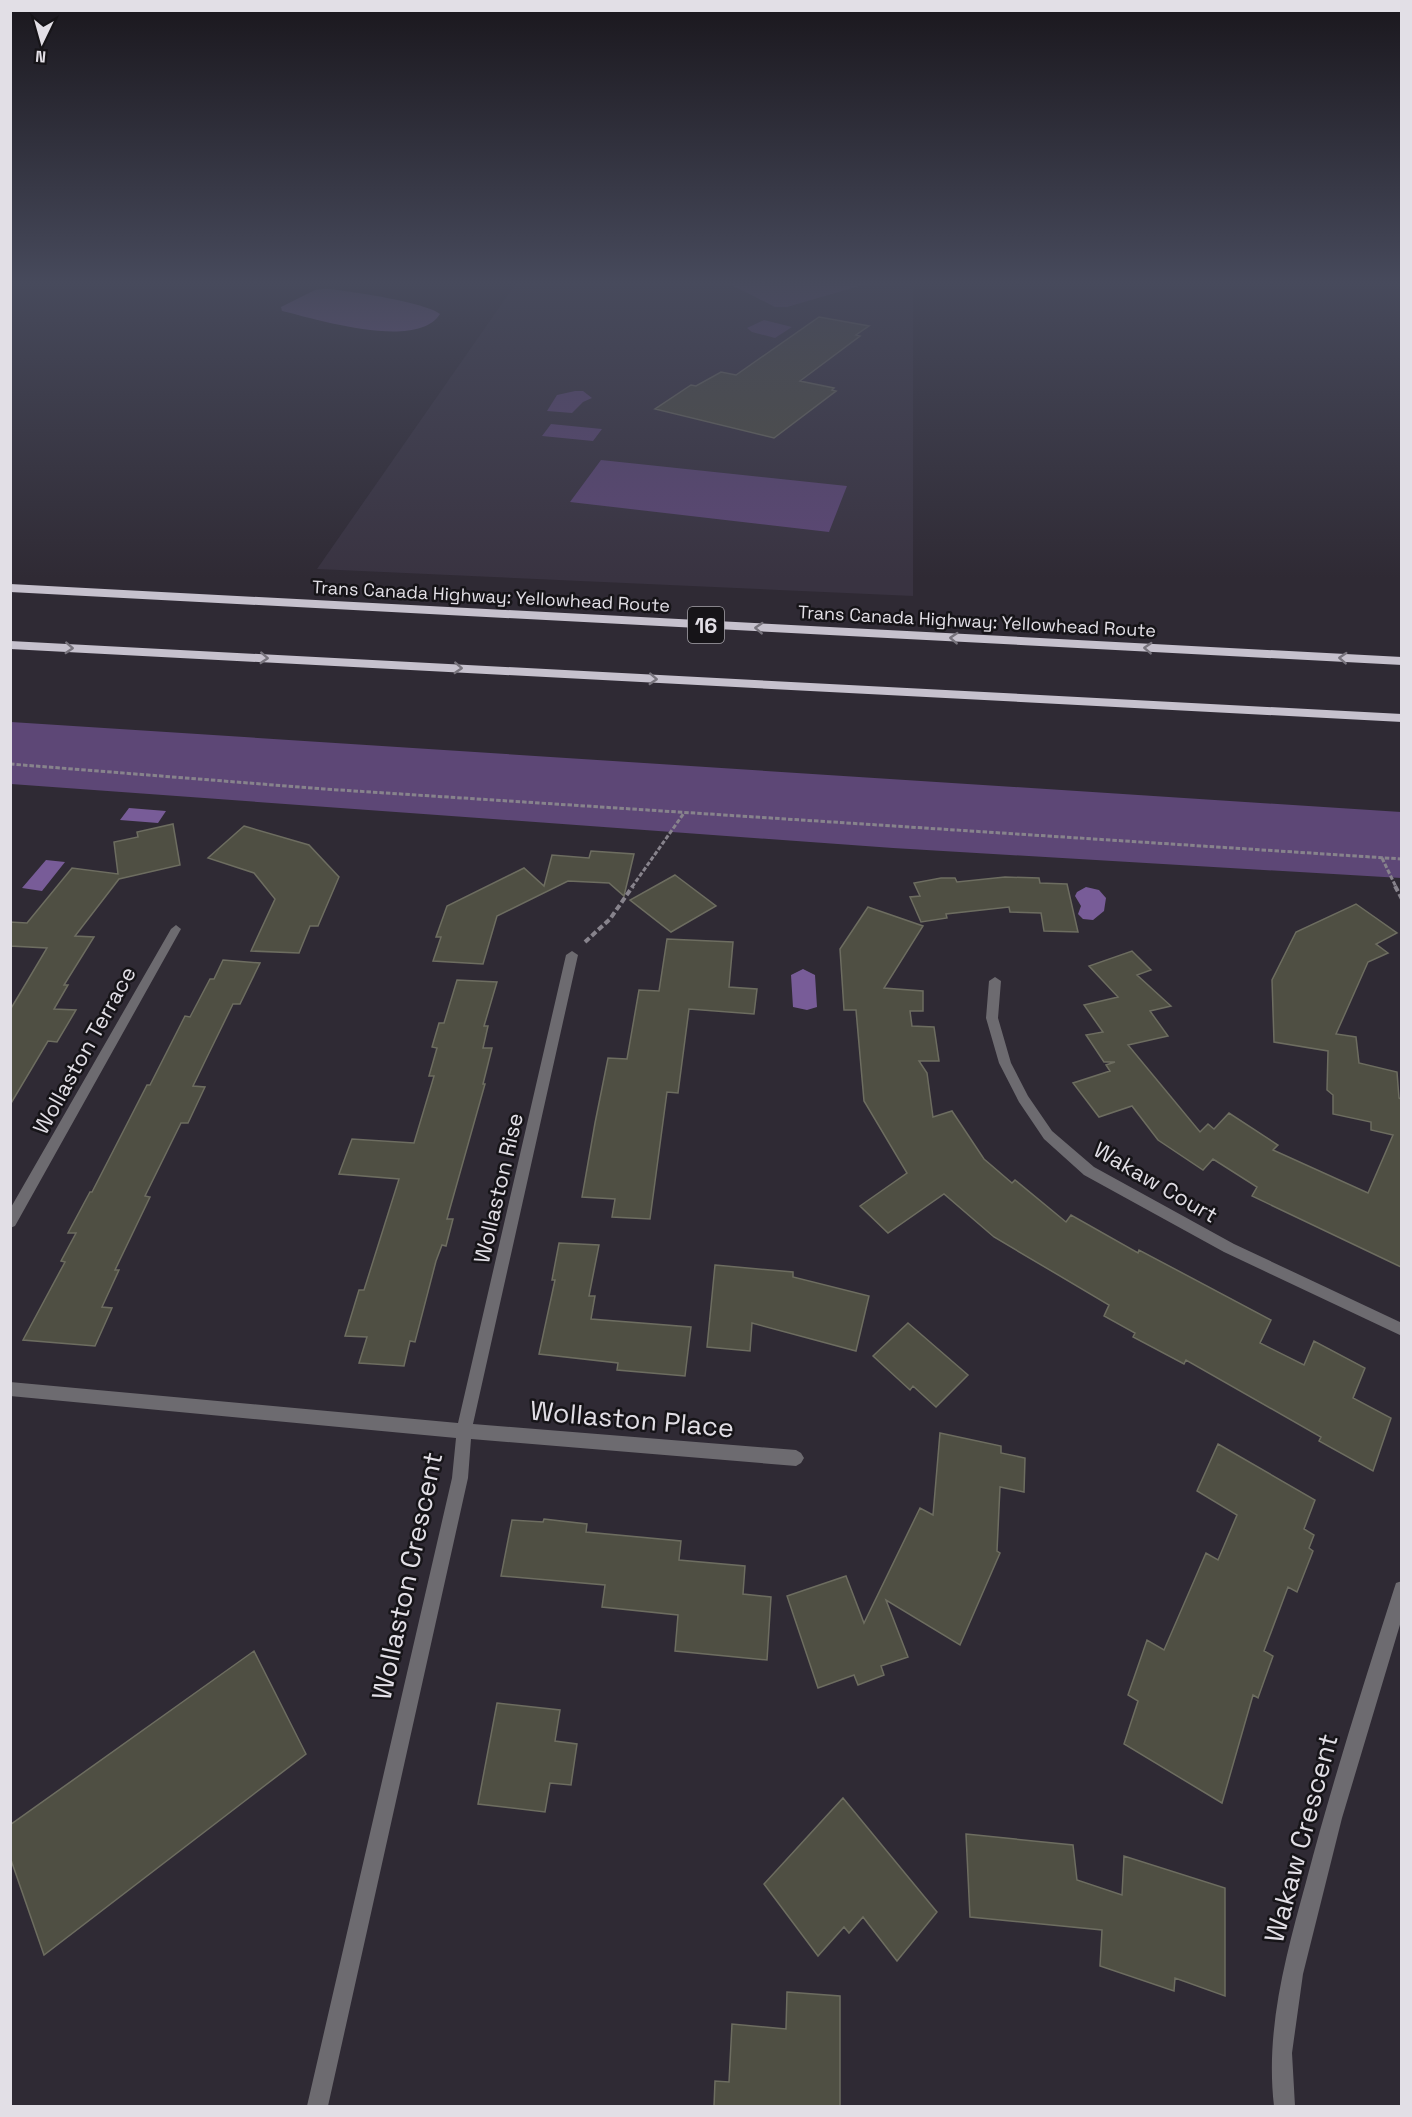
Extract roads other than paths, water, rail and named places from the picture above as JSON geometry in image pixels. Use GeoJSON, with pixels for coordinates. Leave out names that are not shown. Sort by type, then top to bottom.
{"type":"FeatureCollection","features":[{"type":"Feature","properties":{"kind":"highway","name":"Trans Canada Highway: Yellowhead Route"},"geometry":{"type":"LineString","coordinates":[[10,588],[1401,661]]}},
{"type":"Feature","properties":{"kind":"highway"},"geometry":{"type":"LineString","coordinates":[[10,645],[1401,718]]}},
{"type":"Feature","properties":{"kind":"street","name":"Wollaston Terrace"},"geometry":{"type":"LineString","coordinates":[[10,1222],[176,929]]}},
{"type":"Feature","properties":{"kind":"street","name":"Wollaston Rise"},"geometry":{"type":"LineString","coordinates":[[464,1431],[572,955]]}},
{"type":"Feature","properties":{"kind":"street","name":"Wakaw Court"},"geometry":{"type":"LineString","coordinates":[[995,981],[992,1018],[1005,1063],[1023,1099],[1048,1135],[1089,1171],[1229,1248],[1401,1330]]}},
{"type":"Feature","properties":{"kind":"street","name":"Wollaston Crescent"},"geometry":{"type":"LineString","coordinates":[[10,1389],[464,1431],[460,1478],[317,2106]]}},
{"type":"Feature","properties":{"kind":"street","name":"Wollaston Place"},"geometry":{"type":"LineString","coordinates":[[464,1431],[796,1458]]}},
{"type":"Feature","properties":{"kind":"street","name":"Wakaw Crescent"},"geometry":{"type":"LineString","coordinates":[[1284,2106],[1281,2076],[1288,1989],[1328,1829],[1401,1589]]}}]}
